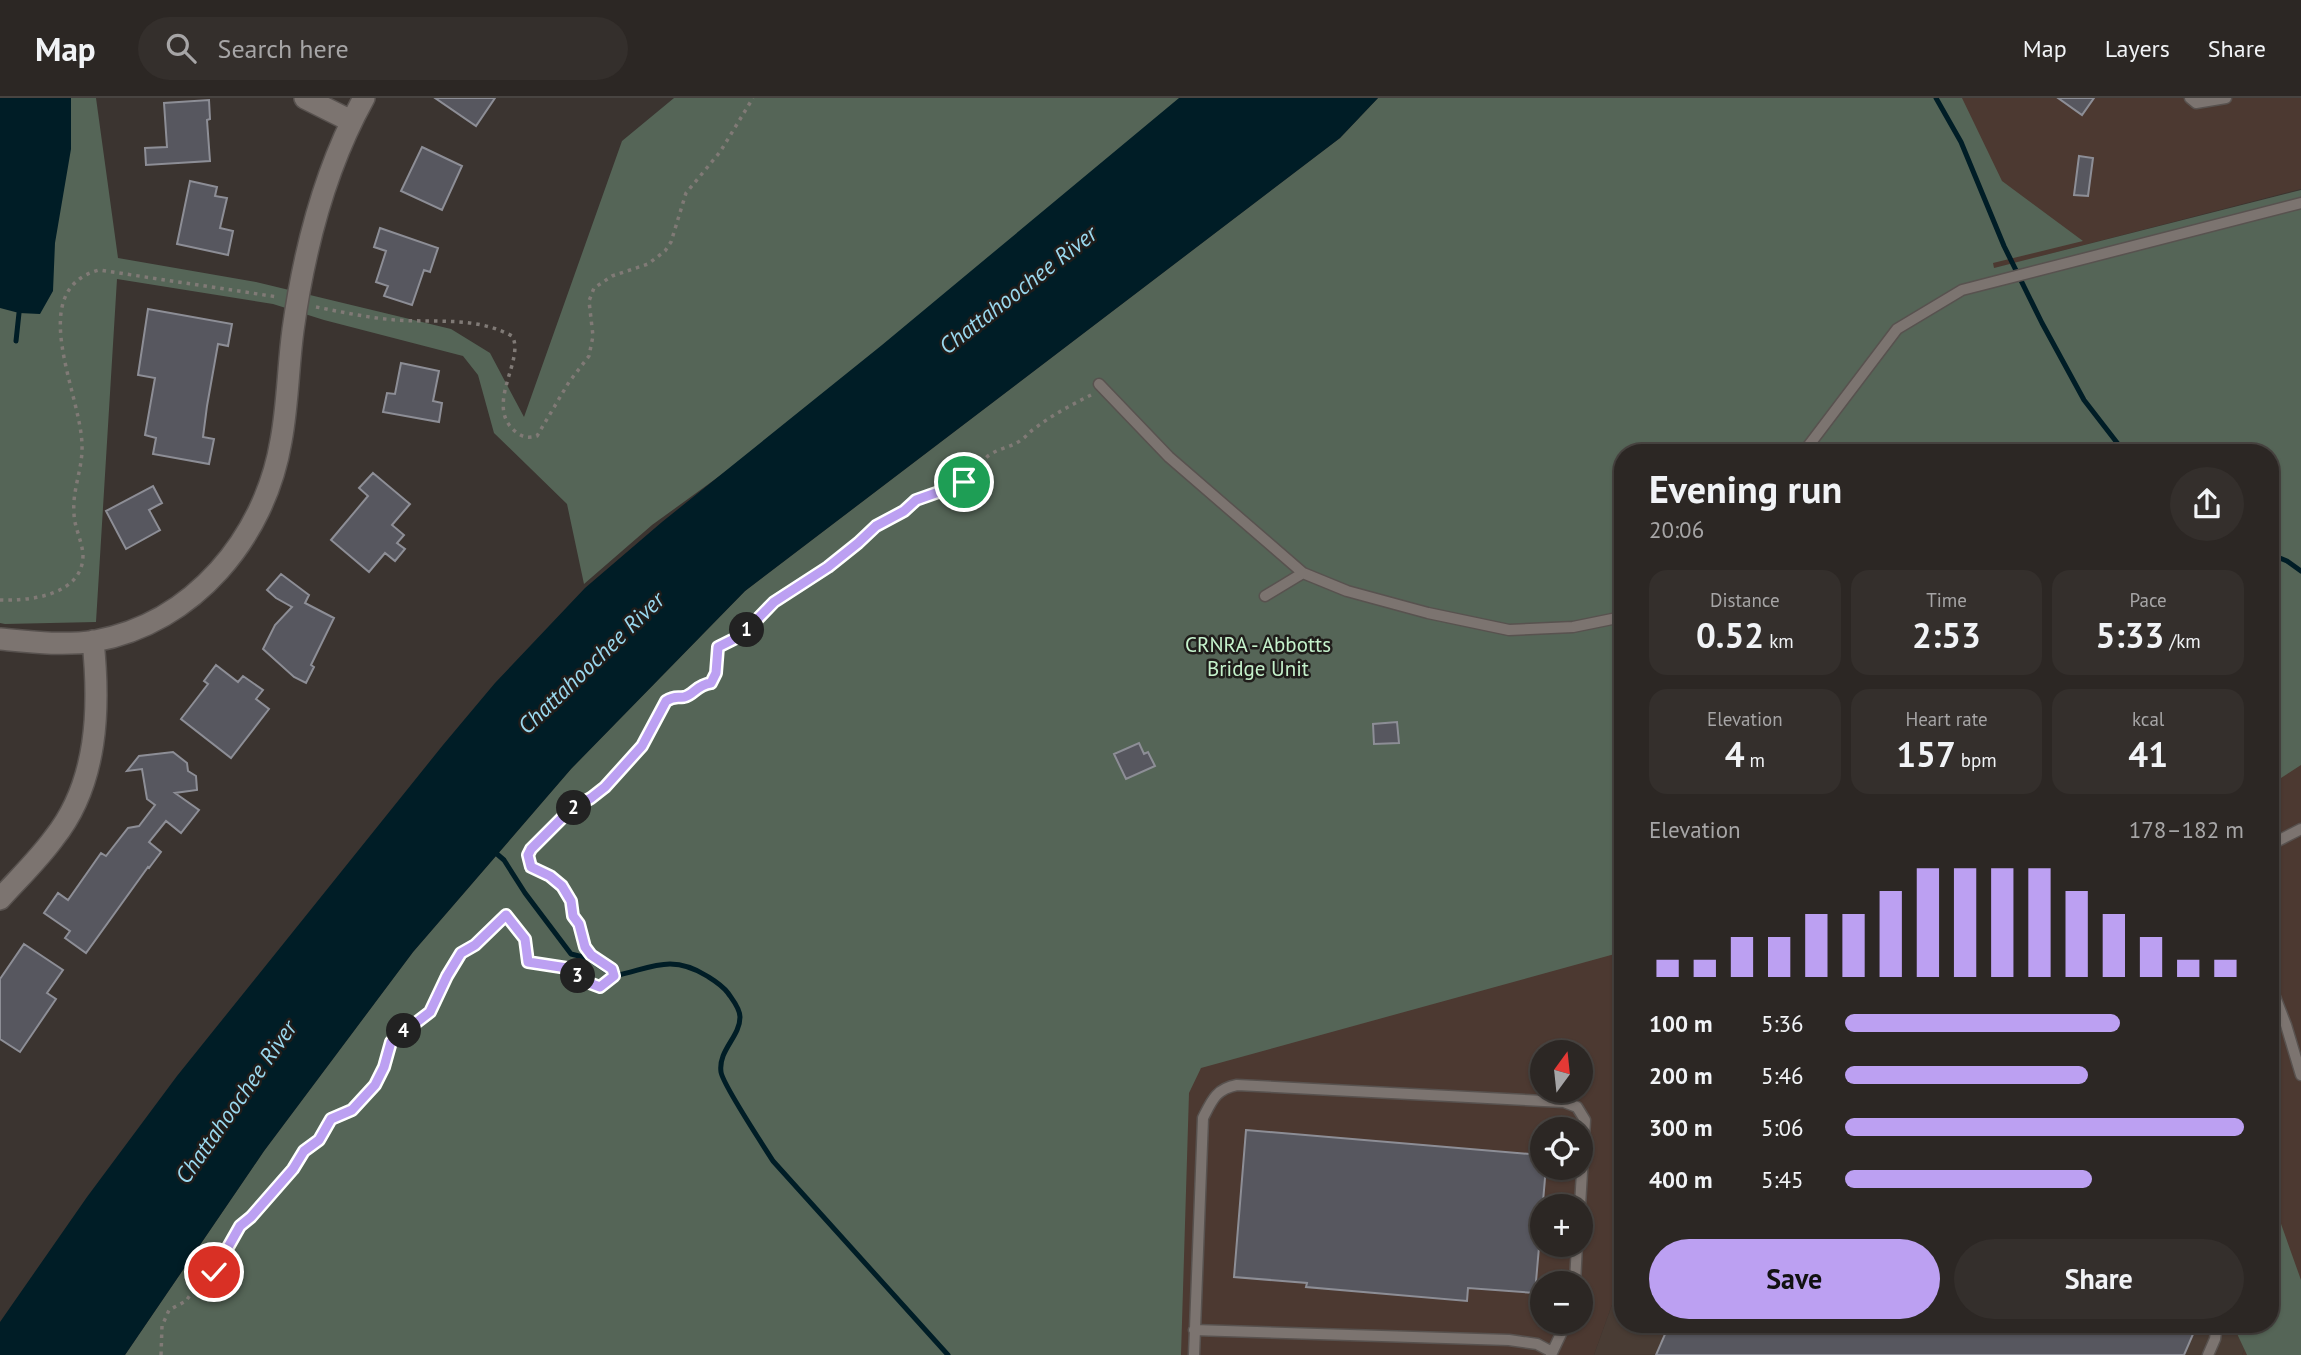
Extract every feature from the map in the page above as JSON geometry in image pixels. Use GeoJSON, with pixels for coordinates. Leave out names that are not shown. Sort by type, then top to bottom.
{"type":"FeatureCollection","features":[{"type":"Feature","properties":{"kind":"street"},"geometry":{"type":"LineString","coordinates":[[305,98],[351,121]]}},
{"type":"Feature","properties":{"kind":"street"},"geometry":{"type":"LineString","coordinates":[[0,639],[42,644],[93,642],[145,626],[190,600],[227,564],[257,516],[272,479],[281,441],[298,302],[308,249],[330,174],[351,121],[364,98]]}},
{"type":"Feature","properties":{"kind":"street"},"geometry":{"type":"LineString","coordinates":[[0,899],[55,838],[84,781],[94,738],[97,684],[93,642]]}},
{"type":"Feature","properties":{"kind":"lane"},"geometry":{"type":"LineString","coordinates":[[2190,98],[2196,103],[2226,98]]}},
{"type":"Feature","properties":{"kind":"lane"},"geometry":{"type":"LineString","coordinates":[[1810,444],[1897,329],[1962,290],[2301,203]]}},
{"type":"Feature","properties":{"kind":"lane"},"geometry":{"type":"LineString","coordinates":[[1099,384],[1169,457],[1303,573],[1347,591],[1428,613],[1509,629],[1573,626],[1614,618]]}},
{"type":"Feature","properties":{"kind":"lane"},"geometry":{"type":"LineString","coordinates":[[1265,596],[1303,573]]}},
{"type":"Feature","properties":{"kind":"lane"},"geometry":{"type":"LineString","coordinates":[[2279,840],[2301,829]]}},
{"type":"Feature","properties":{"kind":"lane"},"geometry":{"type":"LineString","coordinates":[[2279,1010],[2301,1075]]}},
{"type":"Feature","properties":{"kind":"lane"},"geometry":{"type":"LineString","coordinates":[[1194,1355],[1203,1118],[1213,1099],[1224,1088],[1237,1086],[1564,1102],[1577,1107],[1585,1120],[1581,1194]]}},
{"type":"Feature","properties":{"kind":"lane"},"geometry":{"type":"LineString","coordinates":[[1194,1329],[1509,1340],[1537,1344],[1552,1353],[1561,1334]]}},
{"type":"Feature","properties":{"kind":"lane"},"geometry":{"type":"LineString","coordinates":[[2208,1355],[2216,1333]]}},
{"type":"Feature","properties":{"kind":"path"},"geometry":{"type":"LineString","coordinates":[[0,600],[59,592],[74,581],[81,566],[82,546],[74,515],[82,444],[58,321],[63,300],[74,282],[85,274],[99,270],[244,291],[346,313],[393,320],[473,322],[492,327],[512,336],[516,346],[505,392],[506,418],[523,437],[537,436],[569,382],[589,356],[593,336],[589,301],[594,288],[612,276],[648,264],[665,251],[671,242],[686,193],[720,152],[753,98]]}},
{"type":"Feature","properties":{"kind":"path"},"geometry":{"type":"LineString","coordinates":[[161,1355],[162,1326],[169,1310],[186,1301],[197,1286],[214,1272],[240,1226],[293,1169],[304,1151],[319,1140],[331,1119],[352,1110],[375,1085],[384,1067],[391,1042],[430,1012],[461,953],[475,945],[495,922],[506,915],[512,922],[525,939],[528,962],[567,968],[584,981],[600,987],[614,976],[612,969],[591,955],[585,947],[568,894],[558,882],[531,867],[528,855],[560,819],[605,787],[634,755],[649,736],[666,701],[672,697],[685,697],[698,686],[711,683],[716,673],[718,647],[721,644],[742,635],[774,602],[828,567],[876,526],[904,511],[916,500],[950,488],[956,481],[972,481],[978,476],[983,461],[990,454],[1021,440],[1062,410],[1095,394],[1116,402]]}},
{"type":"Feature","properties":{"kind":"shaded area"},"geometry":{"type":"Polygon","coordinates":[[[1947,98],[2301,98],[2301,189],[1991,269],[1947,98]]]}},
{"type":"Feature","properties":{"kind":"shaded area"},"geometry":{"type":"Polygon","coordinates":[[[2301,764],[2301,1355],[2242,1355],[2251,1333],[2279,1333],[2279,778],[2301,764]]]}},
{"type":"Feature","properties":{"kind":"shaded area"},"geometry":{"type":"Polygon","coordinates":[[[1614,933],[1614,1299],[1594,1355],[1119,1355],[1051,1096],[1614,933]]]}},
{"type":"Feature","properties":{"kind":"shaded area"},"geometry":{"type":"Polygon","coordinates":[[[1614,1299],[1614,1333],[2251,1333],[2242,1355],[1594,1355],[1614,1299]]]}},
{"type":"Feature","properties":{"kind":"green space"},"geometry":{"type":"Polygon","coordinates":[[[0,98],[96,98],[118,258],[256,282],[451,329],[490,353],[524,417],[622,141],[674,98],[1189,98],[848,383],[652,525],[584,584],[567,504],[494,433],[478,375],[463,356],[273,304],[117,279],[96,622],[5,624],[0,623],[0,98]]]}},
{"type":"Feature","properties":{"kind":"green space","name":"CRNRA - Abbotts Bridge Unit"},"geometry":{"type":"Polygon","coordinates":[[[1378,98],[1962,98],[2002,181],[2083,241],[1993,263],[1994,268],[2301,190],[2301,765],[2279,779],[2279,444],[1614,444],[1614,954],[1201,1068],[1189,1093],[1181,1355],[125,1355],[264,1151],[413,952],[571,769],[745,591],[1340,138],[1378,98]]]}},
{"type":"Feature","properties":{"kind":"green space"},"geometry":{"type":"Polygon","coordinates":[[[2279,1218],[2301,1280],[2301,1355],[2247,1355],[2237,1333],[2279,1333],[2279,1218]]]}},
{"type":"Feature","properties":{"kind":"water"},"geometry":{"type":"Polygon","coordinates":[[[0,98],[71,98],[71,149],[55,243],[53,291],[40,314],[19,313],[0,308],[0,98]]]}},
{"type":"Feature","properties":{"kind":"water","name":"Chattahoochee River"},"geometry":{"type":"Polygon","coordinates":[[[1179,98],[1378,98],[1340,138],[745,591],[571,769],[413,952],[264,1151],[125,1355],[0,1355],[0,1322],[87,1197],[177,1076],[495,683],[585,588],[662,522],[882,345],[1179,98]]]}},
{"type":"Feature","properties":{"kind":"building"},"geometry":{"type":"Polygon","coordinates":[[[435,98],[495,98],[476,126],[435,98]]]}},
{"type":"Feature","properties":{"kind":"building"},"geometry":{"type":"Polygon","coordinates":[[[2058,98],[2094,98],[2082,115],[2058,98]]]}},
{"type":"Feature","properties":{"kind":"building"},"geometry":{"type":"Polygon","coordinates":[[[209,100],[210,119],[207,120],[210,161],[146,165],[145,148],[167,147],[164,103],[209,100]]]}},
{"type":"Feature","properties":{"kind":"building"},"geometry":{"type":"Polygon","coordinates":[[[422,147],[462,166],[442,210],[401,191],[422,147]]]}},
{"type":"Feature","properties":{"kind":"building"},"geometry":{"type":"Polygon","coordinates":[[[2079,156],[2093,158],[2088,196],[2074,195],[2079,156]]]}},
{"type":"Feature","properties":{"kind":"building"},"geometry":{"type":"Polygon","coordinates":[[[190,181],[217,187],[215,196],[227,198],[220,228],[233,231],[228,255],[177,244],[190,181]]]}},
{"type":"Feature","properties":{"kind":"building"},"geometry":{"type":"Polygon","coordinates":[[[380,228],[438,248],[430,272],[424,270],[412,305],[384,296],[388,286],[376,282],[386,251],[374,247],[380,228]]]}},
{"type":"Feature","properties":{"kind":"building"},"geometry":{"type":"Polygon","coordinates":[[[148,309],[232,324],[228,346],[218,344],[207,406],[203,437],[214,439],[209,464],[153,454],[156,438],[145,435],[155,378],[138,375],[148,309]]]}},
{"type":"Feature","properties":{"kind":"building"},"geometry":{"type":"Polygon","coordinates":[[[401,363],[439,371],[433,401],[442,403],[439,422],[383,412],[387,393],[395,394],[401,363]]]}},
{"type":"Feature","properties":{"kind":"building"},"geometry":{"type":"Polygon","coordinates":[[[373,473],[410,504],[392,525],[404,535],[397,543],[405,549],[395,561],[385,553],[369,572],[331,540],[368,496],[359,488],[373,473]]]}},
{"type":"Feature","properties":{"kind":"building"},"geometry":{"type":"Polygon","coordinates":[[[153,486],[162,503],[149,510],[160,530],[126,549],[106,511],[153,486]]]}},
{"type":"Feature","properties":{"kind":"building"},"geometry":{"type":"Polygon","coordinates":[[[281,574],[309,595],[305,603],[334,618],[311,665],[314,667],[306,683],[294,677],[263,649],[275,625],[292,607],[267,590],[281,574]]]}},
{"type":"Feature","properties":{"kind":"building"},"geometry":{"type":"Polygon","coordinates":[[[216,665],[238,682],[243,676],[263,690],[256,699],[269,709],[231,758],[181,719],[208,684],[204,681],[216,665]]]}},
{"type":"Feature","properties":{"kind":"building"},"geometry":{"type":"Polygon","coordinates":[[[1397,722],[1399,743],[1374,744],[1373,724],[1397,722]]]}},
{"type":"Feature","properties":{"kind":"building"},"geometry":{"type":"Polygon","coordinates":[[[1139,743],[1144,754],[1148,752],[1155,766],[1126,779],[1114,754],[1139,743]]]}},
{"type":"Feature","properties":{"kind":"building"},"geometry":{"type":"Polygon","coordinates":[[[173,752],[187,763],[188,771],[196,776],[197,790],[175,793],[199,810],[181,833],[166,821],[149,842],[161,852],[86,953],[65,938],[70,931],[44,913],[58,893],[68,900],[101,853],[106,856],[128,828],[139,826],[155,805],[147,799],[142,769],[127,771],[139,756],[173,752]]]}},
{"type":"Feature","properties":{"kind":"building"},"geometry":{"type":"Polygon","coordinates":[[[24,944],[63,970],[47,993],[56,999],[20,1052],[0,1039],[0,979],[24,944]]]}},
{"type":"Feature","properties":{"kind":"building"},"geometry":{"type":"Polygon","coordinates":[[[1246,1130],[1530,1154],[1530,1180],[1545,1180],[1544,1194],[1530,1194],[1530,1257],[1538,1257],[1537,1271],[1530,1271],[1530,1293],[1468,1288],[1467,1301],[1306,1287],[1307,1283],[1234,1277],[1246,1130]]]}},
{"type":"Feature","properties":{"kind":"building"},"geometry":{"type":"Polygon","coordinates":[[[1666,1333],[2194,1333],[2184,1355],[1656,1355],[1666,1333]]]}},
{"type":"Feature","properties":{"kind":"waterway"},"geometry":{"type":"LineString","coordinates":[[1936,98],[1961,142],[2004,246],[2042,323],[2084,400],[2118,444]]}},
{"type":"Feature","properties":{"kind":"waterway"},"geometry":{"type":"LineString","coordinates":[[16,341],[19,313]]}},
{"type":"Feature","properties":{"kind":"waterway"},"geometry":{"type":"LineString","coordinates":[[2279,558],[2301,571]]}},
{"type":"Feature","properties":{"kind":"waterway"},"geometry":{"type":"LineString","coordinates":[[497,854],[571,954],[587,958],[614,976],[660,965],[682,965],[707,976],[726,990],[740,1017],[737,1031],[723,1057],[721,1072],[744,1115],[773,1161],[948,1355]]}},
{"type":"Feature","properties":{"kind":"route"},"geometry":{"type":"LineString","coordinates":[[214,1272],[240,1226],[293,1169],[304,1151],[319,1140],[331,1119],[352,1110],[375,1085],[384,1067],[391,1042],[430,1012],[461,953],[475,945],[495,922],[506,915],[512,922],[525,939],[528,962],[567,968],[584,981],[600,987],[614,976],[612,969],[591,955],[585,947],[579,924],[573,916],[571,901],[562,886],[550,876],[531,867],[528,855],[531,849],[571,809],[605,787],[642,746],[666,701],[672,697],[685,697],[698,686],[714,680],[718,647],[721,644],[742,635],[774,602],[828,567],[876,526],[904,511],[916,500],[950,488],[956,481],[964,482]]}}]}
